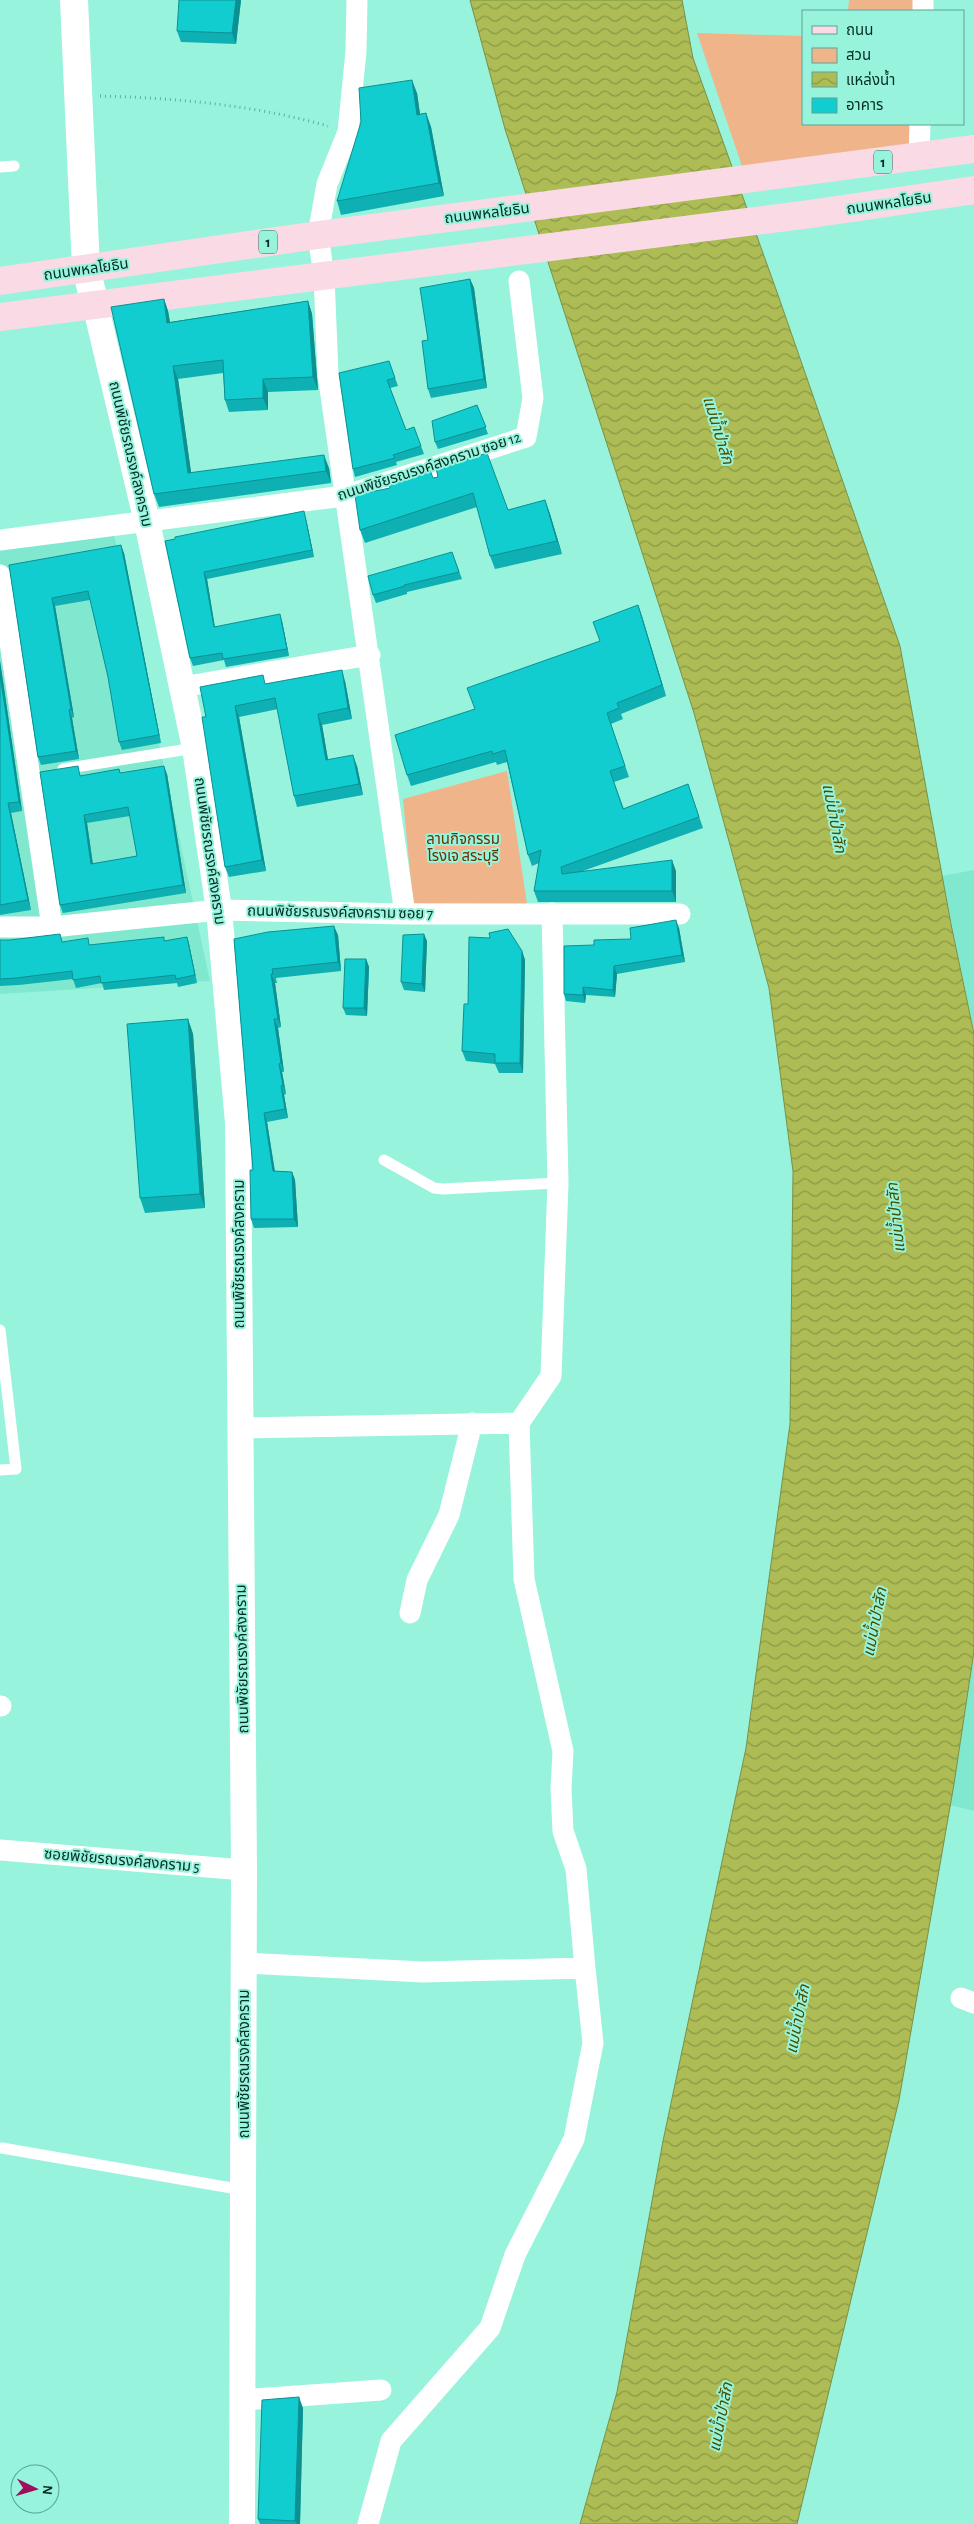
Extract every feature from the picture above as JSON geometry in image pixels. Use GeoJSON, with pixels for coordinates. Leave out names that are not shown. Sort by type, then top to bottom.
{"type":"FeatureCollection","features":[{"type":"Feature","properties":{"kind":"main road","name":"ถนนพิชัยรณรงค์สงคราม"},"geometry":{"type":"LineString","coordinates":[[74,0],[86,269],[95,304]]}},
{"type":"Feature","properties":{"kind":"main road","name":"ถนนพหลโยธิน"},"geometry":{"type":"LineString","coordinates":[[0,281],[450,217],[793,175],[974,149]]}},
{"type":"Feature","properties":{"kind":"main road","name":"ถนนพหลโยธิน"},"geometry":{"type":"LineString","coordinates":[[0,316],[456,260],[802,215],[974,190]]}},
{"type":"Feature","properties":{"kind":"street"},"geometry":{"type":"LineString","coordinates":[[358,0],[356,52],[348,132],[328,184],[318,235],[324,276],[328,374],[344,496],[370,655],[404,914]]}},
{"type":"Feature","properties":{"kind":"street"},"geometry":{"type":"LineString","coordinates":[[920,125],[920,157]]}},
{"type":"Feature","properties":{"kind":"street","name":"ถนนพิชัยรณรงค์สงคราม ซอย 12"},"geometry":{"type":"LineString","coordinates":[[0,540],[344,496],[526,437],[533,398],[520,281]]}},
{"type":"Feature","properties":{"kind":"street","name":"ถนนพิชัยรณรงค์สงคราม"},"geometry":{"type":"LineString","coordinates":[[95,304],[147,522],[195,748],[219,910],[238,1123],[244,1870],[242,2524]]}},
{"type":"Feature","properties":{"kind":"street"},"geometry":{"type":"LineString","coordinates":[[0,575],[39,773],[52,926]]}},
{"type":"Feature","properties":{"kind":"street"},"geometry":{"type":"LineString","coordinates":[[182,687],[370,655]]}},
{"type":"Feature","properties":{"kind":"street","name":"ถนนพิชัยรณรงค์สงคราม ซอย 7"},"geometry":{"type":"LineString","coordinates":[[0,927],[52,926],[219,910],[404,914],[680,914]]}},
{"type":"Feature","properties":{"kind":"street"},"geometry":{"type":"LineString","coordinates":[[368,2524],[391,2441],[490,2328],[515,2255],[574,2139],[593,2042],[576,1869],[563,1831],[560,1789],[563,1751],[524,1579],[519,1423],[551,1376],[558,1183],[552,913]]}},
{"type":"Feature","properties":{"kind":"street"},"geometry":{"type":"LineString","coordinates":[[410,1613],[417,1580],[449,1515],[472,1423]]}},
{"type":"Feature","properties":{"kind":"street"},"geometry":{"type":"LineString","coordinates":[[239,1428],[519,1423]]}},
{"type":"Feature","properties":{"kind":"street","name":"ซอยพิชัยรณรงค์สงคราม 5"},"geometry":{"type":"LineString","coordinates":[[0,1850],[244,1870]]}},
{"type":"Feature","properties":{"kind":"street"},"geometry":{"type":"LineString","coordinates":[[244,1963],[423,1972],[586,1968]]}},
{"type":"Feature","properties":{"kind":"street"},"geometry":{"type":"LineString","coordinates":[[242,2400],[381,2390]]}},
{"type":"Feature","properties":{"kind":"lane"},"geometry":{"type":"LineString","coordinates":[[0,168],[14,166]]}},
{"type":"Feature","properties":{"kind":"lane"},"geometry":{"type":"LineString","coordinates":[[39,773],[195,748]]}},
{"type":"Feature","properties":{"kind":"lane"},"geometry":{"type":"LineString","coordinates":[[384,1160],[434,1188],[443,1190],[558,1183]]}},
{"type":"Feature","properties":{"kind":"lane"},"geometry":{"type":"LineString","coordinates":[[0,1330],[16,1469],[0,1470]]}},
{"type":"Feature","properties":{"kind":"lane"},"geometry":{"type":"LineString","coordinates":[[2,2148],[243,2190]]}},
{"type":"Feature","properties":{"kind":"path"},"geometry":{"type":"LineString","coordinates":[[77,96],[225,105],[292,116],[348,132]]}},
{"type":"Feature","properties":{"kind":"shaded area"},"geometry":{"type":"Polygon","coordinates":[[[110,516],[210,981],[0,994],[0,530],[110,516]]]}},
{"type":"Feature","properties":{"kind":"shaded area"},"geometry":{"type":"Polygon","coordinates":[[[974,870],[974,1034],[942,876],[974,870]]]}},
{"type":"Feature","properties":{"kind":"shaded area"},"geometry":{"type":"Polygon","coordinates":[[[974,1651],[974,1811],[950,1805],[974,1651]]]}},
{"type":"Feature","properties":{"kind":"green space"},"geometry":{"type":"Polygon","coordinates":[[[849,0],[914,0],[913,10],[848,10],[849,0]]]}},
{"type":"Feature","properties":{"kind":"green space"},"geometry":{"type":"Polygon","coordinates":[[[697,33],[802,36],[802,125],[911,125],[911,144],[743,169],[697,33]]]}},
{"type":"Feature","properties":{"kind":"green space","name":"ลานกิจกรรม โรงเจ สระบุรี"},"geometry":{"type":"Polygon","coordinates":[[[507,771],[527,904],[413,903],[403,799],[507,771]]]}},
{"type":"Feature","properties":{"kind":"water","name":"แม่น้ำป่าสัก"},"geometry":{"type":"Polygon","coordinates":[[[470,0],[682,0],[693,58],[900,646],[951,924],[974,1034],[974,1651],[954,1784],[899,2100],[797,2524],[580,2524],[617,2392],[663,2141],[746,1748],[790,1424],[793,1171],[769,988],[694,713],[505,129],[470,0]]]}},
{"type":"Feature","properties":{"kind":"building"},"geometry":{"type":"Polygon","coordinates":[[[179,0],[236,0],[232,33],[177,31],[179,0]]]}},
{"type":"Feature","properties":{"kind":"building"},"geometry":{"type":"Polygon","coordinates":[[[412,80],[417,115],[426,113],[439,183],[337,201],[361,122],[359,88],[412,80]]]}},
{"type":"Feature","properties":{"kind":"building"},"geometry":{"type":"Polygon","coordinates":[[[470,279],[484,379],[428,389],[422,341],[428,340],[420,288],[470,279]]]}},
{"type":"Feature","properties":{"kind":"building"},"geometry":{"type":"Polygon","coordinates":[[[164,299],[167,323],[308,301],[313,377],[263,379],[263,398],[225,400],[223,360],[173,366],[188,473],[324,455],[326,471],[154,494],[111,307],[164,299]]]}},
{"type":"Feature","properties":{"kind":"building"},"geometry":{"type":"Polygon","coordinates":[[[389,361],[395,378],[387,380],[406,430],[414,427],[421,446],[393,455],[395,458],[353,469],[339,373],[389,361]]]}},
{"type":"Feature","properties":{"kind":"building"},"geometry":{"type":"Polygon","coordinates":[[[477,405],[486,427],[435,442],[432,421],[477,405]]]}},
{"type":"Feature","properties":{"kind":"building"},"geometry":{"type":"Polygon","coordinates":[[[487,453],[508,510],[545,500],[557,541],[490,556],[473,493],[360,530],[355,495],[390,488],[389,483],[430,470],[433,478],[438,477],[436,468],[487,453]]]}},
{"type":"Feature","properties":{"kind":"building"},"geometry":{"type":"Polygon","coordinates":[[[304,511],[312,550],[204,572],[214,627],[280,614],[287,649],[223,659],[222,653],[190,658],[165,541],[175,539],[175,537],[304,511]]]}},
{"type":"Feature","properties":{"kind":"building"},"geometry":{"type":"Polygon","coordinates":[[[121,545],[159,735],[119,742],[108,677],[88,591],[52,598],[71,709],[69,710],[76,751],[38,757],[9,565],[121,545]]]}},
{"type":"Feature","properties":{"kind":"building"},"geometry":{"type":"Polygon","coordinates":[[[452,552],[459,572],[404,585],[373,595],[368,576],[452,552]]]}},
{"type":"Feature","properties":{"kind":"building"},"geometry":{"type":"Polygon","coordinates":[[[638,605],[662,685],[617,703],[619,708],[607,713],[625,766],[610,771],[623,809],[688,784],[699,817],[561,867],[562,874],[672,860],[672,891],[534,891],[541,850],[528,855],[505,750],[493,754],[492,751],[407,775],[395,735],[475,709],[467,688],[600,641],[593,622],[638,605]]]}},
{"type":"Feature","properties":{"kind":"building"},"geometry":{"type":"Polygon","coordinates":[[[342,670],[348,708],[318,714],[326,760],[353,755],[359,784],[294,796],[275,698],[235,706],[262,860],[225,867],[202,717],[206,717],[200,687],[263,675],[265,684],[342,670]]]}},
{"type":"Feature","properties":{"kind":"building"},"geometry":{"type":"Polygon","coordinates":[[[0,674],[19,802],[8,803],[28,900],[0,905],[0,674]]]}},
{"type":"Feature","properties":{"kind":"building"},"geometry":{"type":"Polygon","coordinates":[[[78,766],[80,776],[119,769],[120,773],[164,766],[183,885],[60,905],[40,772],[78,766]],[[128,807],[84,815],[91,864],[137,856],[128,807]]]}},
{"type":"Feature","properties":{"kind":"building"},"geometry":{"type":"Polygon","coordinates":[[[676,920],[682,955],[614,966],[613,990],[583,987],[583,995],[564,994],[564,946],[594,945],[594,940],[631,939],[630,928],[676,920]]]}},
{"type":"Feature","properties":{"kind":"building"},"geometry":{"type":"Polygon","coordinates":[[[334,926],[338,962],[272,969],[273,974],[271,974],[278,1019],[274,1019],[281,1063],[279,1064],[285,1109],[264,1113],[273,1171],[292,1172],[294,1219],[251,1219],[250,1170],[253,1170],[234,939],[268,932],[334,926]]]}},
{"type":"Feature","properties":{"kind":"building"},"geometry":{"type":"Polygon","coordinates":[[[508,929],[522,951],[520,1063],[495,1063],[495,1054],[462,1051],[464,1004],[468,1004],[469,937],[490,938],[489,933],[508,929]]]}},
{"type":"Feature","properties":{"kind":"building"},"geometry":{"type":"Polygon","coordinates":[[[60,934],[62,942],[88,938],[89,945],[164,937],[164,941],[187,937],[195,975],[176,979],[175,975],[101,983],[100,976],[73,980],[72,971],[0,979],[0,940],[60,934]]]}},
{"type":"Feature","properties":{"kind":"building"},"geometry":{"type":"Polygon","coordinates":[[[424,934],[422,984],[401,982],[403,935],[424,934]]]}},
{"type":"Feature","properties":{"kind":"building"},"geometry":{"type":"Polygon","coordinates":[[[345,959],[366,959],[364,1008],[343,1008],[345,959]]]}},
{"type":"Feature","properties":{"kind":"building"},"geometry":{"type":"Polygon","coordinates":[[[188,1019],[200,1194],[140,1198],[127,1024],[188,1019]]]}},
{"type":"Feature","properties":{"kind":"building"},"geometry":{"type":"Polygon","coordinates":[[[299,2397],[295,2521],[258,2519],[262,2400],[299,2397]]]}}]}
